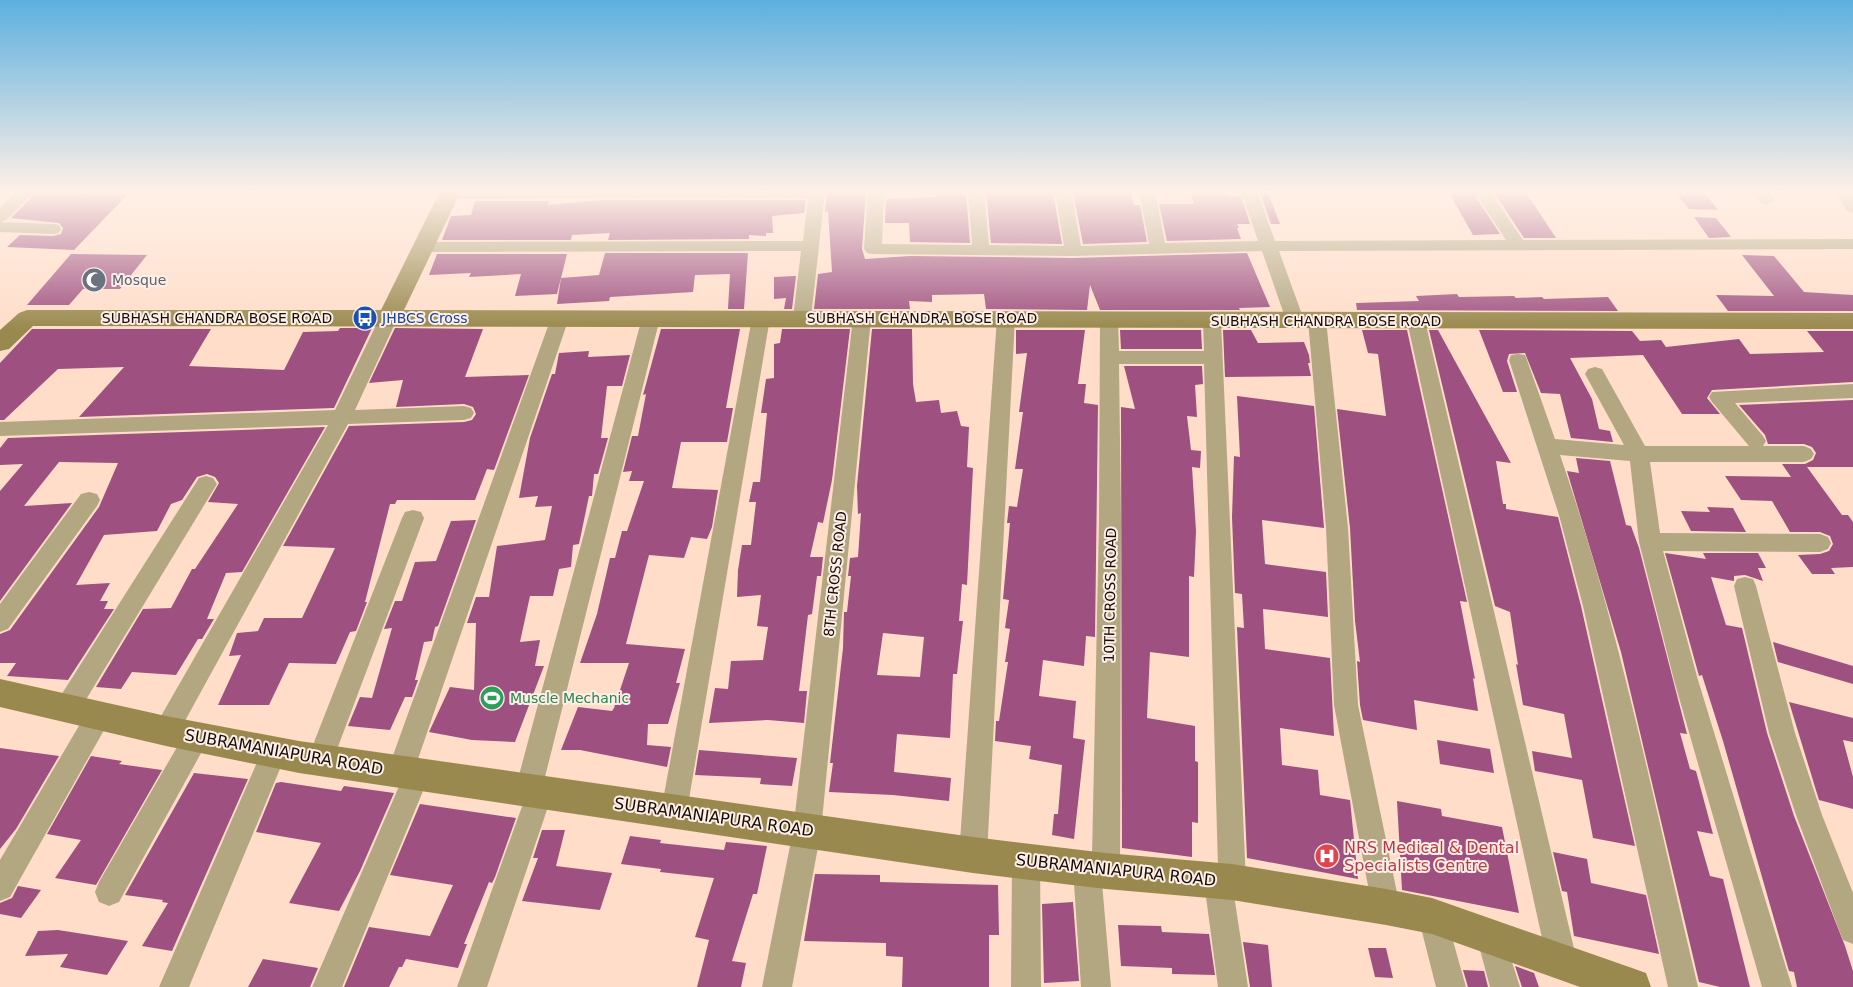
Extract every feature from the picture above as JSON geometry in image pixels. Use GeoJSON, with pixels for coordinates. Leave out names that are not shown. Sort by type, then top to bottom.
{"type":"FeatureCollection","features":[{"type":"Feature","properties":{"kind":"street"},"geometry":{"type":"LineString","coordinates":[[109,892],[182,734],[342,417],[429,237]]}},
{"type":"Feature","properties":{"kind":"street"},"geometry":{"type":"LineString","coordinates":[[802,318],[811,237]]}},
{"type":"Feature","properties":{"kind":"street"},"geometry":{"type":"LineString","coordinates":[[874,237],[873,249],[1073,251],[1270,246],[1853,244]]}},
{"type":"Feature","properties":{"kind":"street"},"geometry":{"type":"LineString","coordinates":[[980,237],[981,250]]}},
{"type":"Feature","properties":{"kind":"street"},"geometry":{"type":"LineString","coordinates":[[1071,237],[1073,251]]}},
{"type":"Feature","properties":{"kind":"street"},"geometry":{"type":"LineString","coordinates":[[1156,237],[1158,248]]}},
{"type":"Feature","properties":{"kind":"street"},"geometry":{"type":"LineString","coordinates":[[1267,237],[1306,320],[1337,528],[1346,705],[1386,907]]}},
{"type":"Feature","properties":{"kind":"street"},"geometry":{"type":"LineString","coordinates":[[1513,237],[1518,245]]}},
{"type":"Feature","properties":{"kind":"street"},"geometry":{"type":"LineString","coordinates":[[424,247],[810,246]]}},
{"type":"Feature","properties":{"kind":"street","name":"SUBHASH CHANDRA BOSE ROAD"},"geometry":{"type":"LineString","coordinates":[[0,343],[27,318],[1006,318],[1212,321],[1853,321]]}},
{"type":"Feature","properties":{"kind":"street"},"geometry":{"type":"LineString","coordinates":[[327,987],[408,773],[560,318]]}},
{"type":"Feature","properties":{"kind":"street"},"geometry":{"type":"LineString","coordinates":[[472,987],[534,791],[651,318]]}},
{"type":"Feature","properties":{"kind":"street"},"geometry":{"type":"LineString","coordinates":[[674,811],[761,318]]}},
{"type":"Feature","properties":{"kind":"street","name":"8TH CROSS ROAD"},"geometry":{"type":"LineString","coordinates":[[777,987],[807,830],[862,318]]}},
{"type":"Feature","properties":{"kind":"street"},"geometry":{"type":"LineString","coordinates":[[973,855],[1006,318]]}},
{"type":"Feature","properties":{"kind":"street","name":"10TH CROSS ROAD"},"geometry":{"type":"LineString","coordinates":[[1096,987],[1097,870],[1110,520],[1109,320]]}},
{"type":"Feature","properties":{"kind":"street"},"geometry":{"type":"LineString","coordinates":[[1212,321],[1225,882],[1233,987]]}},
{"type":"Feature","properties":{"kind":"street"},"geometry":{"type":"LineString","coordinates":[[1416,321],[1562,961]]}},
{"type":"Feature","properties":{"kind":"street"},"geometry":{"type":"LineString","coordinates":[[1109,358],[1214,357]]}},
{"type":"Feature","properties":{"kind":"street"},"geometry":{"type":"LineString","coordinates":[[1518,360],[1570,515],[1595,606],[1682,987]]}},
{"type":"Feature","properties":{"kind":"street"},"geometry":{"type":"LineString","coordinates":[[1595,374],[1640,454],[1650,542],[1686,680],[1777,987]]}},
{"type":"Feature","properties":{"kind":"street"},"geometry":{"type":"LineString","coordinates":[[1756,441],[1719,397],[1853,391]]}},
{"type":"Feature","properties":{"kind":"street"},"geometry":{"type":"LineString","coordinates":[[0,429],[464,413]]}},
{"type":"Feature","properties":{"kind":"street"},"geometry":{"type":"LineString","coordinates":[[1548,446],[1640,454],[1804,454]]}},
{"type":"Feature","properties":{"kind":"street"},"geometry":{"type":"LineString","coordinates":[[0,887],[83,712],[206,484]]}},
{"type":"Feature","properties":{"kind":"street"},"geometry":{"type":"LineString","coordinates":[[0,622],[89,500]]}},
{"type":"Feature","properties":{"kind":"street"},"geometry":{"type":"LineString","coordinates":[[320,760],[413,518]]}},
{"type":"Feature","properties":{"kind":"street"},"geometry":{"type":"LineString","coordinates":[[1650,542],[1820,543]]}},
{"type":"Feature","properties":{"kind":"street"},"geometry":{"type":"LineString","coordinates":[[1745,586],[1782,733],[1809,815],[1853,930]]}},
{"type":"Feature","properties":{"kind":"street","name":"SUBRAMANIAPURA ROAD"},"geometry":{"type":"LineString","coordinates":[[0,693],[182,734],[320,760],[973,855],[1097,870],[1225,882],[1386,907],[1432,916],[1490,935],[1562,961],[1615,984]]}},
{"type":"Feature","properties":{"kind":"street"},"geometry":{"type":"LineString","coordinates":[[174,987],[274,752]]}},
{"type":"Feature","properties":{"kind":"street"},"geometry":{"type":"LineString","coordinates":[[1026,861],[1026,987]]}},
{"type":"Feature","properties":{"kind":"street"},"geometry":{"type":"LineString","coordinates":[[1432,916],[1451,987]]}},
{"type":"Feature","properties":{"kind":"street"},"geometry":{"type":"LineString","coordinates":[[1490,935],[1505,987]]}},
{"type":"Feature","properties":{"kind":"building"},"geometry":{"type":"Polygon","coordinates":[[[18,237],[87,237],[74,250],[7,247],[18,237]]]}},
{"type":"Feature","properties":{"kind":"building"},"geometry":{"type":"Polygon","coordinates":[[[443,237],[572,237],[571,240],[442,240],[443,237]]]}},
{"type":"Feature","properties":{"kind":"building"},"geometry":{"type":"Polygon","coordinates":[[[609,237],[749,237],[749,239],[608,240],[609,237]]]}},
{"type":"Feature","properties":{"kind":"building"},"geometry":{"type":"Polygon","coordinates":[[[830,237],[863,237],[862,249],[865,259],[910,256],[1073,258],[1247,253],[1270,307],[1239,308],[1240,310],[1100,310],[1090,285],[1087,310],[986,309],[984,294],[932,295],[932,302],[909,301],[910,309],[814,309],[818,274],[832,272],[830,237]]]}},
{"type":"Feature","properties":{"kind":"building"},"geometry":{"type":"Polygon","coordinates":[[[910,237],[970,237],[970,243],[910,242],[910,237]]]}},
{"type":"Feature","properties":{"kind":"building"},"geometry":{"type":"Polygon","coordinates":[[[990,237],[1061,237],[1062,244],[991,243],[990,237]]]}},
{"type":"Feature","properties":{"kind":"building"},"geometry":{"type":"Polygon","coordinates":[[[1082,237],[1146,237],[1147,242],[1083,244],[1082,237]]]}},
{"type":"Feature","properties":{"kind":"building"},"geometry":{"type":"Polygon","coordinates":[[[1166,237],[1240,237],[1241,239],[1167,241],[1166,237]]]}},
{"type":"Feature","properties":{"kind":"building"},"geometry":{"type":"Polygon","coordinates":[[[1523,237],[1556,238],[1524,238],[1523,237]]]}},
{"type":"Feature","properties":{"kind":"building"},"geometry":{"type":"Polygon","coordinates":[[[605,253],[748,253],[744,309],[728,309],[730,274],[695,275],[693,292],[610,297],[609,301],[557,304],[561,278],[599,275],[605,253]]]}},
{"type":"Feature","properties":{"kind":"building","name":"Mosque"},"geometry":{"type":"Polygon","coordinates":[[[71,254],[147,255],[120,289],[83,289],[69,305],[27,305],[71,254]]]}},
{"type":"Feature","properties":{"kind":"building"},"geometry":{"type":"Polygon","coordinates":[[[437,254],[567,254],[557,294],[515,296],[521,274],[469,277],[471,273],[429,275],[437,254]]]}},
{"type":"Feature","properties":{"kind":"building"},"geometry":{"type":"Polygon","coordinates":[[[1742,255],[1774,256],[1804,292],[1853,295],[1853,311],[1728,311],[1716,295],[1774,296],[1742,255]]]}},
{"type":"Feature","properties":{"kind":"building"},"geometry":{"type":"Polygon","coordinates":[[[796,276],[792,309],[784,309],[786,298],[774,299],[774,277],[796,276]]]}},
{"type":"Feature","properties":{"kind":"building"},"geometry":{"type":"Polygon","coordinates":[[[1457,294],[1459,297],[1514,296],[1516,298],[1542,297],[1544,299],[1608,297],[1618,311],[1357,310],[1356,303],[1419,301],[1416,296],[1457,294]]]}},
{"type":"Feature","properties":{"kind":"building"},"geometry":{"type":"Polygon","coordinates":[[[340,328],[372,328],[334,408],[79,417],[124,367],[58,369],[4,420],[0,420],[0,363],[32,329],[211,329],[189,366],[284,370],[303,332],[338,331],[340,328]]]}},
{"type":"Feature","properties":{"kind":"building"},"geometry":{"type":"Polygon","coordinates":[[[395,328],[483,329],[465,377],[529,375],[494,470],[487,469],[475,500],[397,500],[395,504],[390,504],[365,602],[367,602],[356,631],[350,632],[336,664],[289,663],[269,705],[218,705],[241,655],[229,656],[237,633],[258,631],[264,618],[302,618],[335,548],[283,546],[349,426],[464,422],[472,420],[476,414],[473,407],[464,404],[396,407],[403,380],[369,383],[395,328]]]}},
{"type":"Feature","properties":{"kind":"building"},"geometry":{"type":"Polygon","coordinates":[[[661,329],[740,329],[726,408],[733,408],[727,442],[681,442],[672,488],[718,490],[712,527],[707,539],[691,537],[684,558],[649,555],[626,644],[685,649],[676,683],[680,683],[668,724],[648,724],[647,745],[671,747],[667,767],[580,750],[561,750],[578,707],[612,711],[629,663],[580,663],[597,614],[610,558],[615,558],[622,531],[627,531],[644,481],[629,481],[632,471],[623,472],[632,436],[638,436],[646,394],[643,395],[661,329]]]}},
{"type":"Feature","properties":{"kind":"building"},"geometry":{"type":"Polygon","coordinates":[[[782,329],[850,329],[832,480],[823,523],[818,522],[810,557],[823,557],[821,576],[817,576],[812,614],[808,615],[799,691],[807,691],[804,723],[768,720],[709,723],[715,688],[728,689],[731,661],[763,660],[768,627],[757,626],[761,595],[737,597],[738,570],[742,545],[751,545],[756,502],[749,502],[753,482],[760,482],[767,413],[761,413],[766,379],[774,378],[774,344],[780,343],[782,329]]]}},
{"type":"Feature","properties":{"kind":"building"},"geometry":{"type":"Polygon","coordinates":[[[872,329],[912,329],[913,384],[916,402],[939,400],[941,413],[957,411],[961,426],[969,427],[967,467],[973,468],[967,585],[962,584],[959,621],[963,621],[957,674],[953,674],[950,738],[897,734],[894,772],[951,778],[949,801],[893,795],[829,792],[833,763],[830,763],[843,648],[844,612],[847,612],[851,576],[848,576],[850,558],[858,557],[861,513],[858,514],[857,486],[872,329]],[[883,633],[877,675],[920,677],[924,637],[883,633]]]}},
{"type":"Feature","properties":{"kind":"building"},"geometry":{"type":"Polygon","coordinates":[[[1016,330],[1085,330],[1078,384],[1086,384],[1084,403],[1098,405],[1095,637],[1086,636],[1084,666],[1043,660],[1039,696],[1076,701],[1073,738],[1085,740],[1074,839],[1052,835],[1054,814],[1058,814],[1062,765],[1029,759],[1031,746],[995,741],[996,721],[999,721],[1008,662],[1005,662],[1010,629],[1005,628],[1009,600],[1003,599],[1010,523],[1007,523],[1009,506],[1017,507],[1023,469],[1015,469],[1023,412],[1019,412],[1027,353],[1016,354],[1016,330]]]}},
{"type":"Feature","properties":{"kind":"building"},"geometry":{"type":"Polygon","coordinates":[[[1120,330],[1201,330],[1202,349],[1121,349],[1120,330]]]}},
{"type":"Feature","properties":{"kind":"building"},"geometry":{"type":"Polygon","coordinates":[[[1223,330],[1251,330],[1258,343],[1304,342],[1309,355],[1310,363],[1308,363],[1311,376],[1225,377],[1223,330]]]}},
{"type":"Feature","properties":{"kind":"building"},"geometry":{"type":"Polygon","coordinates":[[[1362,330],[1407,330],[1467,602],[1460,601],[1475,679],[1473,678],[1478,711],[1414,700],[1417,730],[1363,720],[1360,705],[1357,661],[1360,662],[1355,621],[1350,528],[1337,409],[1386,416],[1378,354],[1368,353],[1362,330]]]}},
{"type":"Feature","properties":{"kind":"building"},"geometry":{"type":"Polygon","coordinates":[[[1429,330],[1438,330],[1511,463],[1496,461],[1503,504],[1506,504],[1506,509],[1558,517],[1581,606],[1635,846],[1593,838],[1582,780],[1535,771],[1532,751],[1572,758],[1564,714],[1523,705],[1510,612],[1495,606],[1429,330]]]}},
{"type":"Feature","properties":{"kind":"building"},"geometry":{"type":"Polygon","coordinates":[[[1479,330],[1632,331],[1640,341],[1661,340],[1666,347],[1739,339],[1750,354],[1824,352],[1807,331],[1853,331],[1853,382],[1712,390],[1707,398],[1720,414],[1682,414],[1643,355],[1570,358],[1592,399],[1599,429],[1610,431],[1613,442],[1571,438],[1560,394],[1541,393],[1525,353],[1509,354],[1507,361],[1517,392],[1503,392],[1479,330]]]}},
{"type":"Feature","properties":{"kind":"building"},"geometry":{"type":"Polygon","coordinates":[[[589,351],[588,357],[630,355],[622,386],[607,386],[601,438],[608,438],[598,474],[594,474],[592,496],[589,496],[579,544],[573,545],[571,567],[559,569],[553,596],[530,596],[520,642],[540,640],[535,666],[544,666],[515,742],[472,740],[429,732],[450,687],[474,690],[476,623],[467,623],[476,597],[489,597],[497,546],[545,540],[552,506],[535,507],[538,496],[519,498],[530,438],[552,374],[555,374],[559,353],[589,351]]]}},
{"type":"Feature","properties":{"kind":"building"},"geometry":{"type":"Polygon","coordinates":[[[1124,366],[1202,366],[1203,384],[1195,385],[1197,417],[1187,416],[1191,450],[1201,451],[1200,468],[1192,467],[1196,531],[1194,577],[1189,576],[1189,657],[1150,652],[1147,718],[1195,726],[1195,761],[1198,762],[1198,823],[1192,822],[1192,857],[1122,848],[1121,407],[1135,409],[1124,366]]]}},
{"type":"Feature","properties":{"kind":"building"},"geometry":{"type":"Polygon","coordinates":[[[1237,396],[1314,406],[1324,528],[1262,520],[1265,564],[1326,572],[1328,617],[1263,609],[1265,649],[1330,658],[1334,736],[1280,728],[1282,765],[1318,770],[1320,795],[1350,800],[1358,879],[1247,858],[1237,627],[1244,628],[1242,594],[1235,593],[1232,517],[1234,456],[1240,457],[1237,396]]]}},
{"type":"Feature","properties":{"kind":"building"},"geometry":{"type":"Polygon","coordinates":[[[1853,400],[1853,467],[1807,467],[1842,515],[1848,515],[1853,522],[1853,567],[1831,568],[1835,574],[1812,574],[1798,555],[1820,554],[1829,551],[1833,544],[1830,536],[1820,532],[1790,532],[1772,501],[1741,500],[1725,476],[1791,477],[1782,464],[1805,464],[1813,460],[1816,453],[1812,447],[1804,444],[1768,444],[1765,435],[1739,405],[1853,400]]]}},
{"type":"Feature","properties":{"kind":"building"},"geometry":{"type":"Polygon","coordinates":[[[325,427],[242,572],[226,573],[207,619],[214,619],[202,639],[198,639],[176,675],[132,672],[121,689],[96,687],[143,609],[171,608],[192,569],[195,569],[238,504],[208,502],[219,483],[215,477],[207,474],[197,477],[182,500],[171,504],[157,531],[104,535],[76,585],[110,583],[100,601],[108,601],[104,609],[114,609],[68,680],[7,676],[16,663],[0,663],[0,634],[10,630],[99,507],[118,463],[59,462],[24,506],[72,503],[0,601],[0,491],[23,464],[0,465],[0,448],[8,438],[325,427]]]}},
{"type":"Feature","properties":{"kind":"building"},"geometry":{"type":"Polygon","coordinates":[[[1576,458],[1610,461],[1626,525],[1631,526],[1639,548],[1687,734],[1680,733],[1690,769],[1696,771],[1713,834],[1697,831],[1710,876],[1723,879],[1750,987],[1720,987],[1699,982],[1621,652],[1567,471],[1579,473],[1576,458]]]}},
{"type":"Feature","properties":{"kind":"building"},"geometry":{"type":"Polygon","coordinates":[[[1707,507],[1733,508],[1746,532],[1691,531],[1681,511],[1710,512],[1707,507]]]}},
{"type":"Feature","properties":{"kind":"building"},"geometry":{"type":"Polygon","coordinates":[[[476,520],[438,626],[435,627],[432,641],[424,642],[415,680],[418,680],[412,697],[405,697],[390,730],[348,726],[360,697],[372,698],[392,628],[384,629],[395,601],[402,601],[415,562],[436,561],[451,521],[476,520]]]}},
{"type":"Feature","properties":{"kind":"building"},"geometry":{"type":"Polygon","coordinates":[[[1665,553],[1706,559],[1703,553],[1758,553],[1766,568],[1758,568],[1763,581],[1745,575],[1734,576],[1734,581],[1711,577],[1726,625],[1742,628],[1767,733],[1794,816],[1845,946],[1853,971],[1853,987],[1797,987],[1794,972],[1789,971],[1723,741],[1702,675],[1699,676],[1665,553]]]}},
{"type":"Feature","properties":{"kind":"building"},"geometry":{"type":"Polygon","coordinates":[[[1773,642],[1853,666],[1853,684],[1778,662],[1773,642]]]}},
{"type":"Feature","properties":{"kind":"building"},"geometry":{"type":"Polygon","coordinates":[[[1789,702],[1853,718],[1853,742],[1843,740],[1853,777],[1853,809],[1819,800],[1789,702]]]}},
{"type":"Feature","properties":{"kind":"building"},"geometry":{"type":"Polygon","coordinates":[[[1437,740],[1490,749],[1494,773],[1440,764],[1437,740]]]}},
{"type":"Feature","properties":{"kind":"building"},"geometry":{"type":"Polygon","coordinates":[[[0,748],[59,756],[16,829],[0,849],[0,748]]]}},
{"type":"Feature","properties":{"kind":"building"},"geometry":{"type":"Polygon","coordinates":[[[699,750],[797,758],[792,786],[760,784],[761,778],[695,775],[699,750]]]}},
{"type":"Feature","properties":{"kind":"building"},"geometry":{"type":"Polygon","coordinates":[[[91,756],[122,761],[119,764],[162,770],[96,885],[55,878],[81,840],[47,834],[91,756]]]}},
{"type":"Feature","properties":{"kind":"building"},"geometry":{"type":"Polygon","coordinates":[[[194,773],[248,779],[172,951],[142,946],[168,903],[162,902],[163,900],[125,895],[194,773]]]}},
{"type":"Feature","properties":{"kind":"building"},"geometry":{"type":"Polygon","coordinates":[[[281,782],[341,791],[344,786],[394,793],[360,871],[339,911],[289,903],[321,843],[256,832],[276,783],[281,782]]]}},
{"type":"Feature","properties":{"kind":"building"},"geometry":{"type":"Polygon","coordinates":[[[1397,801],[1441,809],[1442,816],[1502,827],[1519,913],[1402,890],[1397,801]]]}},
{"type":"Feature","properties":{"kind":"building"},"geometry":{"type":"Polygon","coordinates":[[[420,804],[516,818],[495,877],[492,883],[489,882],[464,944],[467,944],[458,968],[406,959],[402,967],[399,967],[389,987],[344,987],[369,927],[430,936],[453,885],[390,875],[420,804]]]}},
{"type":"Feature","properties":{"kind":"building"},"geometry":{"type":"Polygon","coordinates":[[[542,830],[565,830],[556,866],[612,873],[600,910],[522,901],[538,858],[533,858],[542,830]]]}},
{"type":"Feature","properties":{"kind":"building"},"geometry":{"type":"Polygon","coordinates":[[[630,836],[661,840],[660,843],[724,850],[726,842],[767,846],[757,894],[753,894],[732,961],[746,963],[741,987],[697,987],[709,940],[695,937],[714,878],[660,872],[661,869],[621,864],[630,836]]]}},
{"type":"Feature","properties":{"kind":"building"},"geometry":{"type":"Polygon","coordinates":[[[1553,852],[1587,859],[1591,883],[1646,895],[1659,954],[1574,936],[1567,892],[1562,891],[1553,852]]]}},
{"type":"Feature","properties":{"kind":"building"},"geometry":{"type":"Polygon","coordinates":[[[815,874],[880,875],[880,882],[998,885],[999,935],[989,935],[989,987],[902,987],[903,957],[886,956],[886,943],[804,941],[815,874]]]}},
{"type":"Feature","properties":{"kind":"building"},"geometry":{"type":"Polygon","coordinates":[[[18,886],[41,890],[21,918],[0,914],[0,903],[12,898],[18,886]]]}},
{"type":"Feature","properties":{"kind":"building"},"geometry":{"type":"Polygon","coordinates":[[[1073,902],[1079,981],[1044,983],[1042,904],[1073,902]]]}},
{"type":"Feature","properties":{"kind":"building"},"geometry":{"type":"Polygon","coordinates":[[[1118,925],[1161,926],[1162,932],[1209,934],[1215,975],[1172,974],[1172,968],[1121,966],[1118,925]]]}},
{"type":"Feature","properties":{"kind":"building"},"geometry":{"type":"Polygon","coordinates":[[[58,930],[128,941],[107,975],[60,967],[68,954],[25,956],[38,931],[58,930]]]}},
{"type":"Feature","properties":{"kind":"building"},"geometry":{"type":"Polygon","coordinates":[[[1243,942],[1268,945],[1272,987],[1250,987],[1243,942]]]}},
{"type":"Feature","properties":{"kind":"building"},"geometry":{"type":"Polygon","coordinates":[[[1368,948],[1386,948],[1393,978],[1375,977],[1368,948]]]}},
{"type":"Feature","properties":{"kind":"building"},"geometry":{"type":"Polygon","coordinates":[[[263,959],[318,968],[310,987],[248,987],[263,959]]]}},
{"type":"Feature","properties":{"kind":"building"},"geometry":{"type":"Polygon","coordinates":[[[1515,966],[1534,973],[1539,987],[1522,987],[1515,966]]]}},
{"type":"Feature","properties":{"kind":"building"},"geometry":{"type":"Polygon","coordinates":[[[1463,970],[1484,971],[1488,987],[1468,987],[1463,970]]]}},
{"type":"Feature","properties":{"kind":"place","name":"Mosque"},"geometry":{"type":"Point","coordinates":[94,280]}},
{"type":"Feature","properties":{"kind":"place","name":"JHBCS Cross"},"geometry":{"type":"Point","coordinates":[365,318]}},
{"type":"Feature","properties":{"kind":"place","name":"Muscle Mechanic"},"geometry":{"type":"Point","coordinates":[492,698]}},
{"type":"Feature","properties":{"kind":"place","name":"NRS Medical & Dental Specialists Centre"},"geometry":{"type":"Point","coordinates":[1327,856]}}]}
